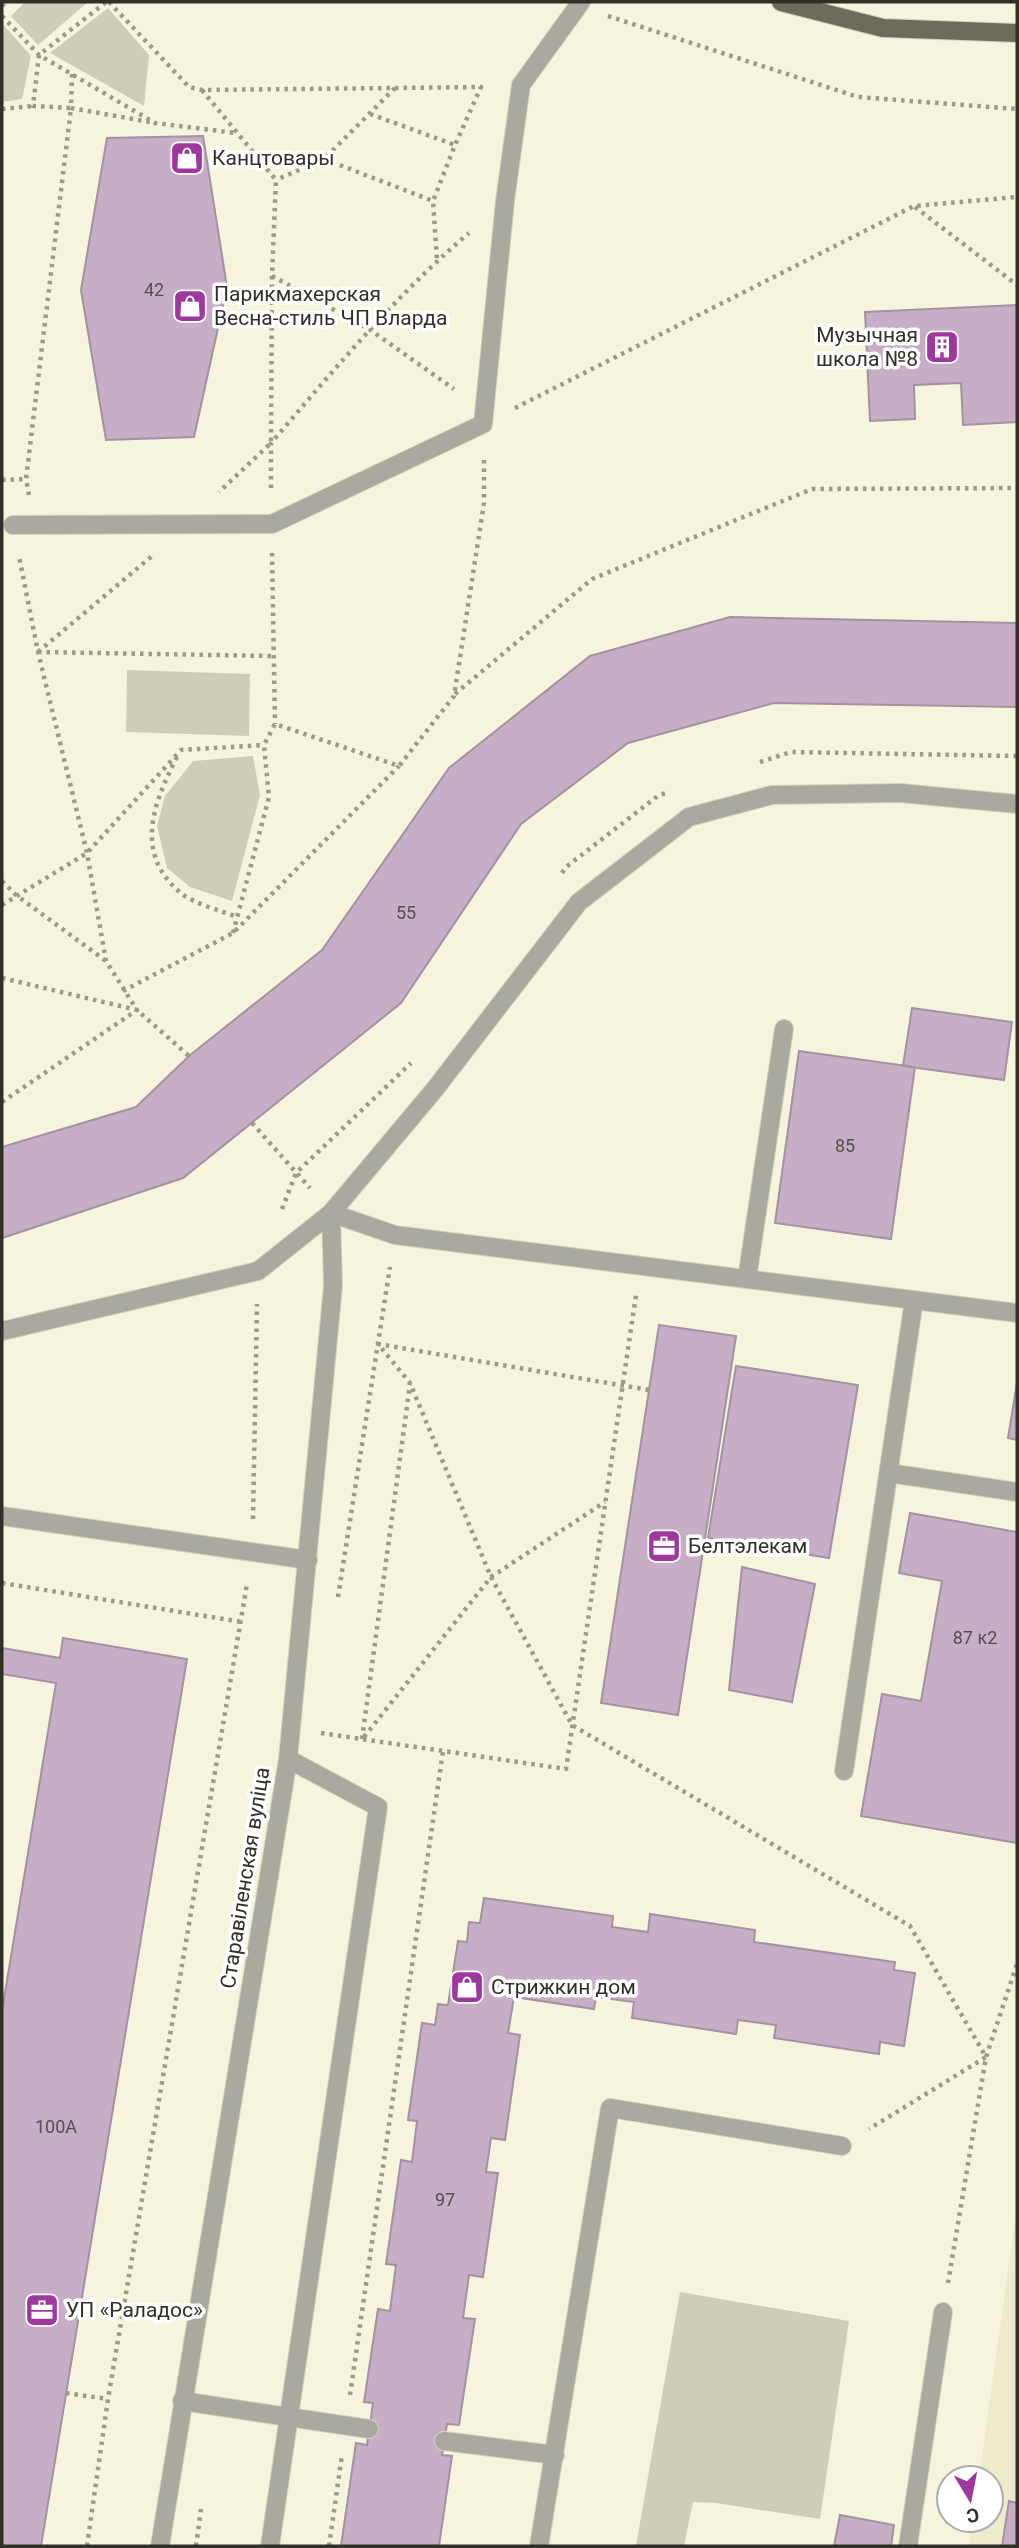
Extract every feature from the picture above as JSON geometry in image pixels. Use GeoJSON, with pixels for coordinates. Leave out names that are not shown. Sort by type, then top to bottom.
{"type":"FeatureCollection","features":[{"type":"Feature","properties":{"kind":"main road"},"geometry":{"type":"LineString","coordinates":[[781,2],[883,27],[1017,33]]}},
{"type":"Feature","properties":{"kind":"street"},"geometry":{"type":"LineString","coordinates":[[13,525],[272,524],[483,424],[505,201],[521,85],[580,4]]}},
{"type":"Feature","properties":{"kind":"street"},"geometry":{"type":"LineString","coordinates":[[2,1331],[258,1271],[331,1213],[435,1089],[579,902],[690,817],[772,795],[900,793],[1017,804]]}},
{"type":"Feature","properties":{"kind":"street"},"geometry":{"type":"LineString","coordinates":[[747,1279],[784,1029]]}},
{"type":"Feature","properties":{"kind":"street"},"geometry":{"type":"LineString","coordinates":[[331,1213],[395,1235],[1017,1313]]}},
{"type":"Feature","properties":{"kind":"street","name":"Старавіленская вуліца"},"geometry":{"type":"LineString","coordinates":[[160,2546],[288,1759],[333,1286],[331,1213]]}},
{"type":"Feature","properties":{"kind":"street"},"geometry":{"type":"LineString","coordinates":[[844,1771],[914,1300]]}},
{"type":"Feature","properties":{"kind":"street"},"geometry":{"type":"LineString","coordinates":[[889,1473],[1017,1492]]}},
{"type":"Feature","properties":{"kind":"street"},"geometry":{"type":"LineString","coordinates":[[2,1516],[308,1560]]}},
{"type":"Feature","properties":{"kind":"street"},"geometry":{"type":"LineString","coordinates":[[270,2546],[378,1807],[288,1759]]}},
{"type":"Feature","properties":{"kind":"street"},"geometry":{"type":"LineString","coordinates":[[539,2546],[610,2108],[842,2146]]}},
{"type":"Feature","properties":{"kind":"street"},"geometry":{"type":"LineString","coordinates":[[908,2546],[943,2312]]}},
{"type":"Feature","properties":{"kind":"street"},"geometry":{"type":"LineString","coordinates":[[182,2401],[369,2429]]}},
{"type":"Feature","properties":{"kind":"street"},"geometry":{"type":"LineString","coordinates":[[444,2441],[555,2455]]}},
{"type":"Feature","properties":{"kind":"path"},"geometry":{"type":"LineString","coordinates":[[2,6],[6,2]]}},
{"type":"Feature","properties":{"kind":"path"},"geometry":{"type":"LineString","coordinates":[[33,106],[39,55],[107,2],[189,87],[202,90],[481,87],[433,201],[437,261]]}},
{"type":"Feature","properties":{"kind":"path"},"geometry":{"type":"LineString","coordinates":[[580,4],[858,97],[1017,109]]}},
{"type":"Feature","properties":{"kind":"path"},"geometry":{"type":"LineString","coordinates":[[2,16],[39,55],[155,123]]}},
{"type":"Feature","properties":{"kind":"path"},"geometry":{"type":"LineString","coordinates":[[30,499],[26,479],[71,108],[72,74]]}},
{"type":"Feature","properties":{"kind":"path"},"geometry":{"type":"LineString","coordinates":[[275,180],[324,159],[395,88]]}},
{"type":"Feature","properties":{"kind":"path"},"geometry":{"type":"LineString","coordinates":[[202,90],[275,180],[271,443],[275,724],[264,746],[269,797],[233,933]]}},
{"type":"Feature","properties":{"kind":"path"},"geometry":{"type":"LineString","coordinates":[[2,109],[33,106],[71,108],[155,123],[237,133]]}},
{"type":"Feature","properties":{"kind":"path"},"geometry":{"type":"LineString","coordinates":[[369,114],[455,145]]}},
{"type":"Feature","properties":{"kind":"path"},"geometry":{"type":"LineString","coordinates":[[324,159],[433,201]]}},
{"type":"Feature","properties":{"kind":"path"},"geometry":{"type":"LineString","coordinates":[[483,424],[914,206],[1017,197]]}},
{"type":"Feature","properties":{"kind":"path"},"geometry":{"type":"LineString","coordinates":[[271,443],[369,329],[437,261],[505,201]]}},
{"type":"Feature","properties":{"kind":"path"},"geometry":{"type":"LineString","coordinates":[[914,206],[1017,285]]}},
{"type":"Feature","properties":{"kind":"path"},"geometry":{"type":"LineString","coordinates":[[272,276],[369,329],[456,391],[483,424],[484,503],[454,696]]}},
{"type":"Feature","properties":{"kind":"path"},"geometry":{"type":"LineString","coordinates":[[2,480],[26,479]]}},
{"type":"Feature","properties":{"kind":"path"},"geometry":{"type":"LineString","coordinates":[[123,991],[233,933],[400,766],[454,696],[592,579],[812,489],[1017,488]]}},
{"type":"Feature","properties":{"kind":"path"},"geometry":{"type":"LineString","coordinates":[[38,652],[190,524]]}},
{"type":"Feature","properties":{"kind":"path"},"geometry":{"type":"LineString","coordinates":[[13,525],[38,652],[87,853],[106,961],[137,1010],[189,1056]]}},
{"type":"Feature","properties":{"kind":"path"},"geometry":{"type":"LineString","coordinates":[[38,652],[272,656]]}},
{"type":"Feature","properties":{"kind":"path"},"geometry":{"type":"LineString","coordinates":[[275,724],[400,766]]}},
{"type":"Feature","properties":{"kind":"path"},"geometry":{"type":"LineString","coordinates":[[2,905],[87,853],[181,750],[264,746]]}},
{"type":"Feature","properties":{"kind":"path"},"geometry":{"type":"LineString","coordinates":[[181,750],[159,791],[150,832],[160,868],[183,895],[237,917]]}},
{"type":"Feature","properties":{"kind":"path"},"geometry":{"type":"LineString","coordinates":[[2,881],[16,895],[106,961]]}},
{"type":"Feature","properties":{"kind":"path"},"geometry":{"type":"LineString","coordinates":[[2,978],[137,1010]]}},
{"type":"Feature","properties":{"kind":"path"},"geometry":{"type":"LineString","coordinates":[[2,1102],[137,1010]]}},
{"type":"Feature","properties":{"kind":"path"},"geometry":{"type":"LineString","coordinates":[[251,1123],[331,1213]]}},
{"type":"Feature","properties":{"kind":"path"},"geometry":{"type":"LineString","coordinates":[[282,1210],[296,1173]]}},
{"type":"Feature","properties":{"kind":"path"},"geometry":{"type":"LineString","coordinates":[[317,1732],[566,1769],[641,1266]]}},
{"type":"Feature","properties":{"kind":"path"},"geometry":{"type":"LineString","coordinates":[[87,2546],[108,2399],[252,1552],[258,1271]]}},
{"type":"Feature","properties":{"kind":"path"},"geometry":{"type":"LineString","coordinates":[[649,1390],[378,1344],[410,1383],[491,1577],[572,1725],[909,1926],[986,2057]]}},
{"type":"Feature","properties":{"kind":"path"},"geometry":{"type":"LineString","coordinates":[[362,1739],[410,1383]]}},
{"type":"Feature","properties":{"kind":"path"},"geometry":{"type":"LineString","coordinates":[[362,1739],[491,1577],[606,1501]]}},
{"type":"Feature","properties":{"kind":"path"},"geometry":{"type":"LineString","coordinates":[[2,1583],[242,1622]]}},
{"type":"Feature","properties":{"kind":"path"},"geometry":{"type":"LineString","coordinates":[[329,2546],[443,1751]]}},
{"type":"Feature","properties":{"kind":"path"},"geometry":{"type":"LineString","coordinates":[[943,2312],[986,2057],[1017,1964]]}},
{"type":"Feature","properties":{"kind":"path"},"geometry":{"type":"LineString","coordinates":[[842,2146],[986,2057]]}},
{"type":"Feature","properties":{"kind":"path"},"geometry":{"type":"LineString","coordinates":[[66,2393],[108,2399]]}},
{"type":"Feature","properties":{"kind":"shaded area"},"geometry":{"type":"Polygon","coordinates":[[[25,2],[88,2],[38,45],[11,16],[25,2]]]}},
{"type":"Feature","properties":{"kind":"shaded area"},"geometry":{"type":"Polygon","coordinates":[[[108,8],[149,55],[144,106],[50,53],[108,8]]]}},
{"type":"Feature","properties":{"kind":"shaded area"},"geometry":{"type":"Polygon","coordinates":[[[2,23],[31,56],[22,99],[2,102],[2,23]]]}},
{"type":"Feature","properties":{"kind":"shaded area"},"geometry":{"type":"Polygon","coordinates":[[[127,670],[250,674],[249,736],[126,732],[127,670]]]}},
{"type":"Feature","properties":{"kind":"shaded area"},"geometry":{"type":"Polygon","coordinates":[[[253,756],[260,795],[232,901],[190,887],[167,868],[157,826],[165,796],[193,761],[253,756]]]}},
{"type":"Feature","properties":{"kind":"shaded area"},"geometry":{"type":"Polygon","coordinates":[[[1017,2205],[1017,2546],[969,2546],[971,2534],[1005,2534],[1005,2464],[981,2464],[1017,2205]]]}},
{"type":"Feature","properties":{"kind":"shaded area"},"geometry":{"type":"Polygon","coordinates":[[[680,2292],[849,2321],[820,2519],[693,2502],[684,2546],[636,2546],[680,2292]]]}},
{"type":"Feature","properties":{"kind":"building"},"geometry":{"type":"Polygon","coordinates":[[[203,136],[227,287],[194,437],[106,440],[81,290],[107,138],[203,136]]]}},
{"type":"Feature","properties":{"kind":"building","name":"Музычная школа №8"},"geometry":{"type":"Polygon","coordinates":[[[1017,305],[1017,422],[963,425],[961,383],[914,385],[915,419],[870,421],[865,312],[1017,305]]]}},
{"type":"Feature","properties":{"kind":"building"},"geometry":{"type":"Polygon","coordinates":[[[730,617],[1017,623],[1017,707],[774,703],[628,743],[521,824],[401,1003],[183,1178],[2,1238],[2,1147],[136,1107],[189,1056],[322,950],[449,768],[590,656],[730,617]]]}},
{"type":"Feature","properties":{"kind":"building"},"geometry":{"type":"Polygon","coordinates":[[[912,1008],[1012,1022],[1004,1080],[903,1066],[912,1008]]]}},
{"type":"Feature","properties":{"kind":"building"},"geometry":{"type":"Polygon","coordinates":[[[799,1051],[915,1067],[891,1239],[775,1223],[799,1051]]]}},
{"type":"Feature","properties":{"kind":"building","name":"Белтэлекам"},"geometry":{"type":"Polygon","coordinates":[[[659,1325],[736,1336],[678,1715],[601,1703],[659,1325]]]}},
{"type":"Feature","properties":{"kind":"building"},"geometry":{"type":"Polygon","coordinates":[[[736,1366],[858,1385],[829,1558],[708,1538],[736,1366]]]}},
{"type":"Feature","properties":{"kind":"building"},"geometry":{"type":"Polygon","coordinates":[[[1017,1383],[1017,1440],[1008,1438],[1017,1383]]]}},
{"type":"Feature","properties":{"kind":"building"},"geometry":{"type":"Polygon","coordinates":[[[910,1513],[1017,1532],[1017,1843],[861,1816],[882,1694],[921,1701],[942,1581],[899,1573],[910,1513]]]}},
{"type":"Feature","properties":{"kind":"building"},"geometry":{"type":"Polygon","coordinates":[[[742,1567],[815,1584],[792,1702],[729,1690],[742,1567]]]}},
{"type":"Feature","properties":{"kind":"building"},"geometry":{"type":"Polygon","coordinates":[[[63,1638],[187,1659],[41,2546],[2,2546],[2,2011],[56,1683],[2,1674],[2,1648],[60,1658],[63,1638]]]}},
{"type":"Feature","properties":{"kind":"building"},"geometry":{"type":"Polygon","coordinates":[[[484,1898],[613,1916],[612,1927],[648,1932],[650,1914],[755,1930],[754,1942],[895,1962],[894,1970],[915,1973],[904,2046],[880,2042],[879,2054],[774,2038],[776,2025],[738,2020],[736,2034],[632,2018],[634,2002],[596,1997],[594,2009],[514,1997],[508,2033],[520,2035],[505,2140],[491,2138],[486,2172],[498,2173],[483,2277],[469,2275],[463,2318],[475,2319],[459,2425],[447,2424],[442,2455],[452,2456],[439,2546],[341,2546],[356,2443],[367,2445],[373,2403],[364,2402],[378,2309],[390,2311],[396,2265],[386,2264],[401,2160],[412,2162],[417,2121],[408,2120],[422,2023],[435,2025],[438,2004],[448,2005],[458,1941],[467,1942],[469,1922],[480,1923],[484,1898]]]}},
{"type":"Feature","properties":{"kind":"building"},"geometry":{"type":"Polygon","coordinates":[[[1009,2501],[1017,2503],[1017,2546],[1002,2546],[1009,2501]]]}},
{"type":"Feature","properties":{"kind":"building"},"geometry":{"type":"Polygon","coordinates":[[[840,2515],[894,2525],[891,2546],[834,2546],[840,2515]]]}},
{"type":"Feature","properties":{"kind":"place","name":"Канцтовары"},"geometry":{"type":"Point","coordinates":[187,158]}},
{"type":"Feature","properties":{"kind":"place","name":"Парикмахерская Весна-стиль ЧП Вларда"},"geometry":{"type":"Point","coordinates":[190,306]}},
{"type":"Feature","properties":{"kind":"place","name":"Музычная школа №8"},"geometry":{"type":"Point","coordinates":[942,347]}},
{"type":"Feature","properties":{"kind":"place","name":"Белтэлекам"},"geometry":{"type":"Point","coordinates":[664,1546]}},
{"type":"Feature","properties":{"kind":"place","name":"Стрижкин дом"},"geometry":{"type":"Point","coordinates":[467,1987]}},
{"type":"Feature","properties":{"kind":"place","name":"УП «Раладос»"},"geometry":{"type":"Point","coordinates":[42,2310]}}]}
